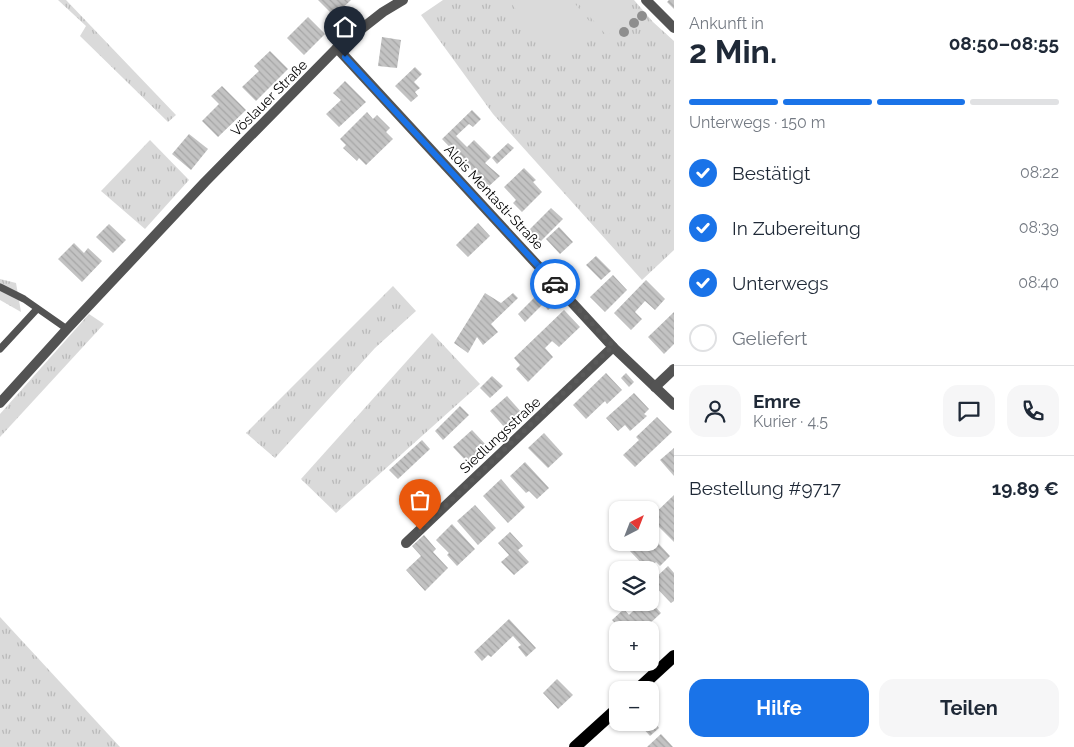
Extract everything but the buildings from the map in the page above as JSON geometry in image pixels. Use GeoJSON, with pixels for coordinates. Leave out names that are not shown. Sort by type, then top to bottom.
{"type":"FeatureCollection","features":[{"type":"Feature","properties":{"kind":"main road"},"geometry":{"type":"LineString","coordinates":[[647,681],[674,656]]}},
{"type":"Feature","properties":{"kind":"main road"},"geometry":{"type":"LineString","coordinates":[[575,747],[609,716]]}},
{"type":"Feature","properties":{"kind":"street","name":"Vöslauer Straße"},"geometry":{"type":"LineString","coordinates":[[0,402],[205,182],[337,48],[403,0]]}},
{"type":"Feature","properties":{"kind":"street"},"geometry":{"type":"LineString","coordinates":[[646,0],[674,28]]}},
{"type":"Feature","properties":{"kind":"street","name":"Alois Mentasti-Straße"},"geometry":{"type":"LineString","coordinates":[[337,48],[613,346],[674,405]]}},
{"type":"Feature","properties":{"kind":"street","name":"Siedlungsstraße"},"geometry":{"type":"LineString","coordinates":[[406,543],[613,346]]}},
{"type":"Feature","properties":{"kind":"street"},"geometry":{"type":"LineString","coordinates":[[655,387],[674,369]]}},
{"type":"Feature","properties":{"kind":"lane"},"geometry":{"type":"LineString","coordinates":[[0,287],[24,299],[67,328]]}},
{"type":"Feature","properties":{"kind":"lane"},"geometry":{"type":"LineString","coordinates":[[0,349],[37,309]]}},
{"type":"Feature","properties":{"kind":"green space"},"geometry":{"type":"Polygon","coordinates":[[[58,0],[66,0],[176,115],[168,122],[80,36],[86,26],[58,0]]]}},
{"type":"Feature","properties":{"kind":"green space"},"geometry":{"type":"Polygon","coordinates":[[[443,0],[634,0],[653,22],[674,41],[674,250],[642,280],[493,114],[421,15],[443,0]]]}},
{"type":"Feature","properties":{"kind":"green space"},"geometry":{"type":"Polygon","coordinates":[[[508,0],[572,0],[599,33],[562,63],[508,0]]]}},
{"type":"Feature","properties":{"kind":"green space"},"geometry":{"type":"Polygon","coordinates":[[[575,0],[615,0],[630,18],[607,36],[575,0]]]}},
{"type":"Feature","properties":{"kind":"green space"},"geometry":{"type":"Polygon","coordinates":[[[150,140],[189,180],[145,229],[101,191],[150,140]]]}},
{"type":"Feature","properties":{"kind":"green space"},"geometry":{"type":"Polygon","coordinates":[[[0,279],[16,283],[21,312],[0,300],[0,279]]]}},
{"type":"Feature","properties":{"kind":"green space"},"geometry":{"type":"Polygon","coordinates":[[[393,286],[416,311],[375,348],[275,458],[246,433],[393,286]]]}},
{"type":"Feature","properties":{"kind":"green space"},"geometry":{"type":"Polygon","coordinates":[[[89,314],[104,324],[0,437],[0,414],[89,314]]]}},
{"type":"Feature","properties":{"kind":"green space"},"geometry":{"type":"Polygon","coordinates":[[[432,333],[480,384],[336,513],[301,479],[432,333]]]}},
{"type":"Feature","properties":{"kind":"green space"},"geometry":{"type":"Polygon","coordinates":[[[0,617],[120,747],[0,747],[0,617]]]}},
{"type":"Feature","properties":{"kind":"way so far"},"geometry":{"type":"LineString","coordinates":[[420,530],[613,346],[555,284]]}},
{"type":"Feature","properties":{"kind":"route"},"geometry":{"type":"LineString","coordinates":[[345,57],[555,284]]}}]}
